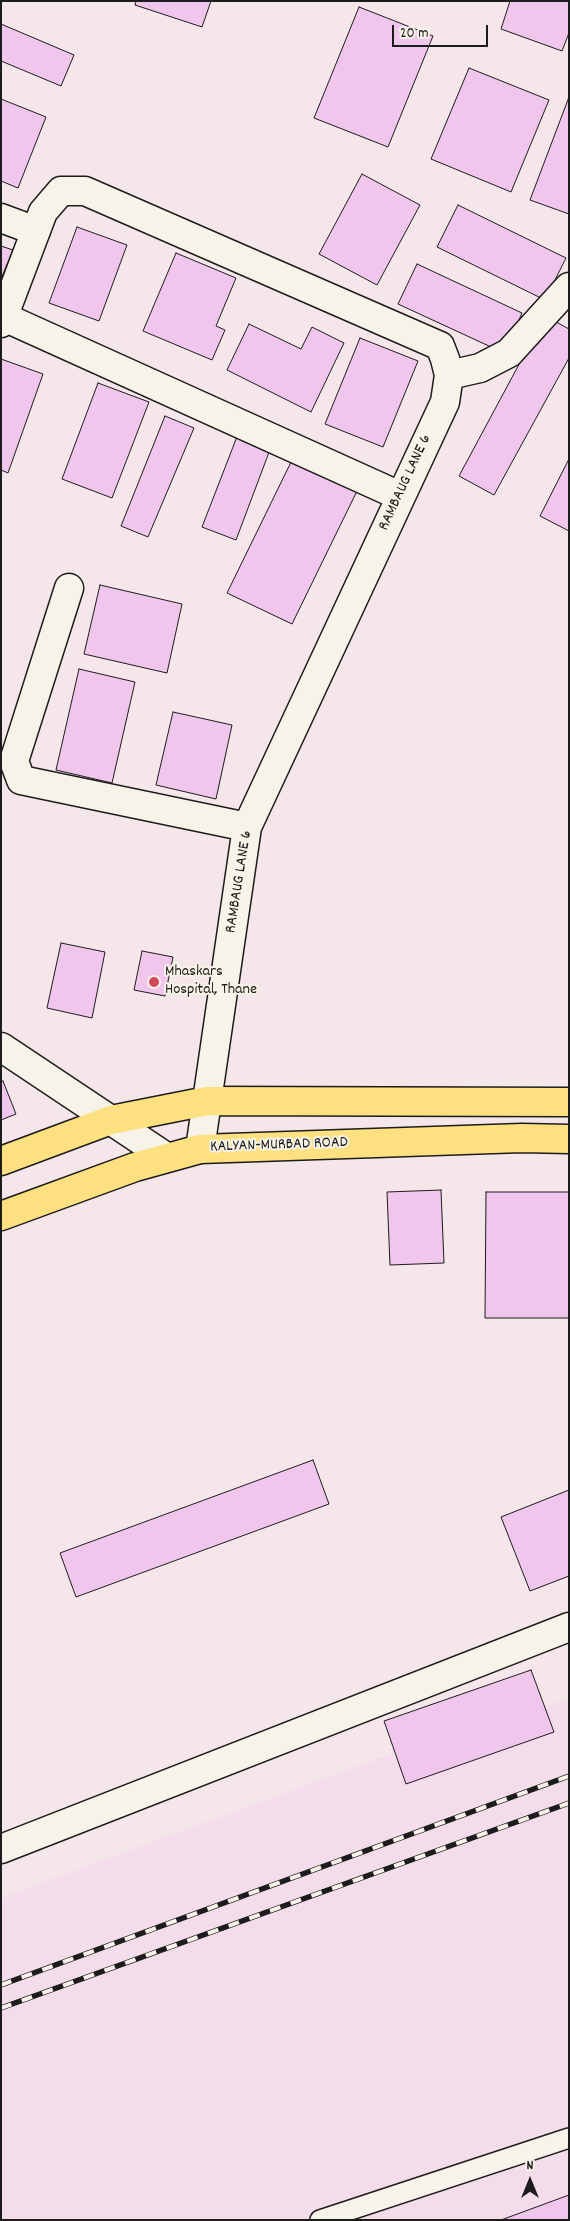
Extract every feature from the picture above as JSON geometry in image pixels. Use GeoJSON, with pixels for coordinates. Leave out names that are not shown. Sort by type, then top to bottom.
{"type":"FeatureCollection","features":[{"type":"Feature","properties":{"kind":"main road"},"geometry":{"type":"LineString","coordinates":[[1,1161],[111,1120],[207,1101],[569,1102]]}},
{"type":"Feature","properties":{"kind":"main road"},"geometry":{"type":"LineString","coordinates":[[522,1138],[532,1103]]}},
{"type":"Feature","properties":{"kind":"main road","name":"KALYAN-MURBAD ROAD"},"geometry":{"type":"LineString","coordinates":[[1,1216],[166,1157],[200,1149],[522,1138],[569,1139]]}},
{"type":"Feature","properties":{"kind":"street","name":"RAMBAUG LANE 6"},"geometry":{"type":"LineString","coordinates":[[3,320],[43,212],[61,191],[86,191],[440,346],[449,375],[445,402],[247,827],[200,1149]]}},
{"type":"Feature","properties":{"kind":"street"},"geometry":{"type":"LineString","coordinates":[[1,218],[36,231]]}},
{"type":"Feature","properties":{"kind":"street"},"geometry":{"type":"LineString","coordinates":[[449,375],[480,368],[509,353],[569,287]]}},
{"type":"Feature","properties":{"kind":"street"},"geometry":{"type":"LineString","coordinates":[[3,320],[400,496]]}},
{"type":"Feature","properties":{"kind":"street"},"geometry":{"type":"LineString","coordinates":[[69,588],[14,761],[22,780],[247,827]]}},
{"type":"Feature","properties":{"kind":"street"},"geometry":{"type":"LineString","coordinates":[[1,1047],[166,1157]]}},
{"type":"Feature","properties":{"kind":"street"},"geometry":{"type":"LineString","coordinates":[[1,1849],[569,1627]]}},
{"type":"Feature","properties":{"kind":"lane"},"geometry":{"type":"LineString","coordinates":[[320,2220],[569,2138]]}},
{"type":"Feature","properties":{"kind":"shaded area"},"geometry":{"type":"Polygon","coordinates":[[[569,1699],[569,2220],[1,2220],[1,1898],[407,1748],[569,1699]]]}},
{"type":"Feature","properties":{"kind":"building"},"geometry":{"type":"Polygon","coordinates":[[[136,1],[211,1],[202,27],[135,5],[136,1]]]}},
{"type":"Feature","properties":{"kind":"building"},"geometry":{"type":"Polygon","coordinates":[[[510,1],[569,1],[569,33],[562,51],[501,29],[510,1]]]}},
{"type":"Feature","properties":{"kind":"building"},"geometry":{"type":"Polygon","coordinates":[[[359,7],[433,36],[388,147],[314,118],[359,7]]]}},
{"type":"Feature","properties":{"kind":"building"},"geometry":{"type":"Polygon","coordinates":[[[1,24],[74,55],[61,86],[1,61],[1,24]]]}},
{"type":"Feature","properties":{"kind":"building"},"geometry":{"type":"Polygon","coordinates":[[[469,68],[549,100],[511,192],[431,159],[469,68]]]}},
{"type":"Feature","properties":{"kind":"building"},"geometry":{"type":"Polygon","coordinates":[[[569,97],[569,214],[530,200],[569,97]]]}},
{"type":"Feature","properties":{"kind":"building"},"geometry":{"type":"Polygon","coordinates":[[[1,99],[46,117],[18,188],[1,181],[1,99]]]}},
{"type":"Feature","properties":{"kind":"building"},"geometry":{"type":"Polygon","coordinates":[[[362,174],[420,205],[377,285],[319,254],[362,174]]]}},
{"type":"Feature","properties":{"kind":"building"},"geometry":{"type":"Polygon","coordinates":[[[458,205],[566,258],[545,300],[437,247],[458,205]]]}},
{"type":"Feature","properties":{"kind":"building"},"geometry":{"type":"Polygon","coordinates":[[[77,227],[127,245],[99,321],[49,303],[77,227]]]}},
{"type":"Feature","properties":{"kind":"building"},"geometry":{"type":"Polygon","coordinates":[[[1,246],[13,250],[1,279],[1,246]]]}},
{"type":"Feature","properties":{"kind":"building"},"geometry":{"type":"Polygon","coordinates":[[[176,253],[236,278],[216,326],[225,330],[212,360],[143,331],[176,253]]]}},
{"type":"Feature","properties":{"kind":"building"},"geometry":{"type":"Polygon","coordinates":[[[417,264],[522,313],[504,353],[398,304],[417,264]]]}},
{"type":"Feature","properties":{"kind":"building"},"geometry":{"type":"Polygon","coordinates":[[[545,316],[569,329],[569,358],[494,495],[459,476],[545,316]]]}},
{"type":"Feature","properties":{"kind":"building"},"geometry":{"type":"Polygon","coordinates":[[[249,324],[301,349],[312,327],[344,343],[311,412],[227,370],[249,324]]]}},
{"type":"Feature","properties":{"kind":"building"},"geometry":{"type":"Polygon","coordinates":[[[360,338],[418,361],[383,447],[325,424],[360,338]]]}},
{"type":"Feature","properties":{"kind":"building"},"geometry":{"type":"Polygon","coordinates":[[[1,359],[43,374],[8,473],[1,470],[1,359]]]}},
{"type":"Feature","properties":{"kind":"building"},"geometry":{"type":"Polygon","coordinates":[[[98,383],[149,402],[112,498],[62,479],[98,383]]]}},
{"type":"Feature","properties":{"kind":"building"},"geometry":{"type":"Polygon","coordinates":[[[165,416],[194,428],[148,537],[121,526],[165,416]]]}},
{"type":"Feature","properties":{"kind":"building"},"geometry":{"type":"Polygon","coordinates":[[[238,434],[271,447],[236,540],[202,527],[238,434]]]}},
{"type":"Feature","properties":{"kind":"building"},"geometry":{"type":"Polygon","coordinates":[[[293,458],[358,489],[292,624],[227,593],[293,458]]]}},
{"type":"Feature","properties":{"kind":"building"},"geometry":{"type":"Polygon","coordinates":[[[569,459],[569,531],[540,516],[569,459]]]}},
{"type":"Feature","properties":{"kind":"building"},"geometry":{"type":"Polygon","coordinates":[[[100,585],[182,604],[167,673],[84,654],[100,585]]]}},
{"type":"Feature","properties":{"kind":"building"},"geometry":{"type":"Polygon","coordinates":[[[79,669],[135,682],[112,783],[56,770],[79,669]]]}},
{"type":"Feature","properties":{"kind":"building"},"geometry":{"type":"Polygon","coordinates":[[[173,712],[232,725],[216,799],[156,785],[173,712]]]}},
{"type":"Feature","properties":{"kind":"building"},"geometry":{"type":"Polygon","coordinates":[[[61,943],[105,952],[92,1018],[47,1008],[61,943]]]}},
{"type":"Feature","properties":{"kind":"building"},"geometry":{"type":"Polygon","coordinates":[[[142,951],[173,957],[165,996],[134,990],[142,951]]]}},
{"type":"Feature","properties":{"kind":"building"},"geometry":{"type":"Polygon","coordinates":[[[3,1081],[16,1114],[1,1120],[1,1082],[3,1081]]]}},
{"type":"Feature","properties":{"kind":"building"},"geometry":{"type":"Polygon","coordinates":[[[441,1190],[444,1263],[390,1265],[387,1192],[441,1190]]]}},
{"type":"Feature","properties":{"kind":"building"},"geometry":{"type":"Polygon","coordinates":[[[486,1192],[569,1192],[569,1318],[485,1318],[486,1192]]]}},
{"type":"Feature","properties":{"kind":"building"},"geometry":{"type":"Polygon","coordinates":[[[313,1460],[329,1504],[76,1597],[60,1553],[313,1460]]]}},
{"type":"Feature","properties":{"kind":"building"},"geometry":{"type":"Polygon","coordinates":[[[569,1490],[569,1576],[530,1591],[501,1517],[569,1490]]]}},
{"type":"Feature","properties":{"kind":"building"},"geometry":{"type":"Polygon","coordinates":[[[531,1670],[554,1732],[406,1784],[384,1721],[531,1670]]]}},
{"type":"Feature","properties":{"kind":"building"},"geometry":{"type":"Polygon","coordinates":[[[569,2195],[569,2220],[501,2220],[569,2195]]]}},
{"type":"Feature","properties":{"kind":"railway"},"geometry":{"type":"LineString","coordinates":[[1,1985],[569,1776]]}},
{"type":"Feature","properties":{"kind":"railway"},"geometry":{"type":"LineString","coordinates":[[1,2008],[569,1803]]}},
{"type":"Feature","properties":{"kind":"place","name":"Mhaskars Hospital, Thane"},"geometry":{"type":"Point","coordinates":[154,982]}}]}
